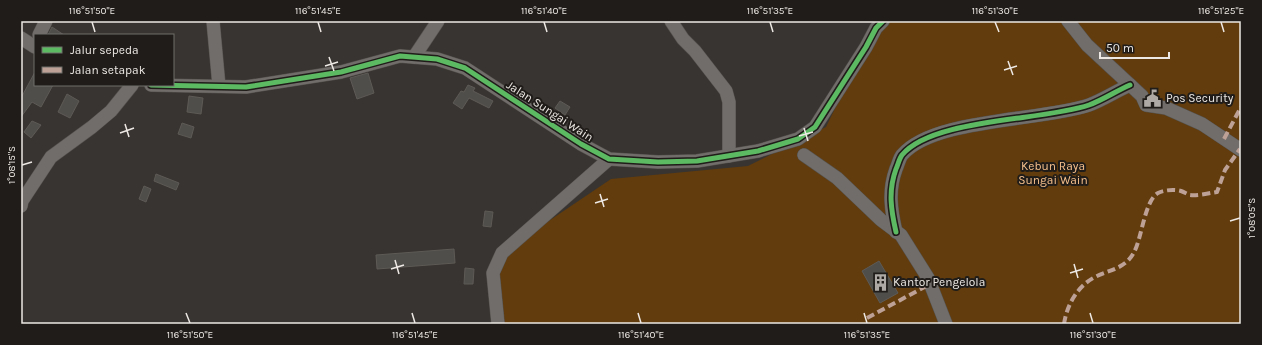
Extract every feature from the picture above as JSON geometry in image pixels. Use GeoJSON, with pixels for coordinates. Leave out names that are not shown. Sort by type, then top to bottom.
{"type":"FeatureCollection","features":[{"type":"Feature","properties":{"kind":"street"},"geometry":{"type":"LineString","coordinates":[[40,34],[46,21]]}},
{"type":"Feature","properties":{"kind":"street"},"geometry":{"type":"LineString","coordinates":[[213,21],[219,86]]}},
{"type":"Feature","properties":{"kind":"street"},"geometry":{"type":"LineString","coordinates":[[414,57],[438,21]]}},
{"type":"Feature","properties":{"kind":"street"},"geometry":{"type":"LineString","coordinates":[[671,21],[683,39],[695,51],[726,91],[729,102],[729,156]]}},
{"type":"Feature","properties":{"kind":"street","name":"Jalan Sungai Wain"},"geometry":{"type":"LineString","coordinates":[[174,85],[246,87],[341,72],[400,56],[438,59],[465,68],[581,144],[609,159],[658,162],[698,161],[758,151],[798,139],[815,127],[866,47],[876,28],[883,21]]}},
{"type":"Feature","properties":{"kind":"street"},"geometry":{"type":"LineString","coordinates":[[1068,21],[1087,45],[1142,96],[1146,105],[1166,108],[1202,124],[1241,150]]}},
{"type":"Feature","properties":{"kind":"street"},"geometry":{"type":"LineString","coordinates":[[21,38],[34,42]]}},
{"type":"Feature","properties":{"kind":"street"},"geometry":{"type":"LineString","coordinates":[[896,232],[891,210],[890,196],[894,174],[902,155],[921,141],[951,130],[1089,105],[1130,85]]}},
{"type":"Feature","properties":{"kind":"street"},"geometry":{"type":"LineString","coordinates":[[21,206],[22,201],[51,157],[112,111],[131,86]]}},
{"type":"Feature","properties":{"kind":"street"},"geometry":{"type":"LineString","coordinates":[[804,155],[837,178],[881,220],[901,236],[928,278],[946,324]]}},
{"type":"Feature","properties":{"kind":"street"},"geometry":{"type":"LineString","coordinates":[[498,324],[493,273],[502,253],[609,159]]}},
{"type":"Feature","properties":{"kind":"green space","name":"Kebun Raya Sungai Wain"},"geometry":{"type":"Polygon","coordinates":[[[882,21],[1241,21],[1241,324],[502,324],[494,258],[611,179],[748,166],[826,127],[875,26],[882,21]]]}},
{"type":"Feature","properties":{"kind":"building"},"geometry":{"type":"Polygon","coordinates":[[[52,27],[62,34],[48,34],[52,27]]]}},
{"type":"Feature","properties":{"kind":"building"},"geometry":{"type":"Polygon","coordinates":[[[368,73],[374,93],[357,99],[350,78],[368,73]]]}},
{"type":"Feature","properties":{"kind":"building"},"geometry":{"type":"Polygon","coordinates":[[[34,74],[34,86],[52,86],[41,107],[32,102],[21,117],[21,98],[34,74]]]}},
{"type":"Feature","properties":{"kind":"building"},"geometry":{"type":"Polygon","coordinates":[[[468,85],[475,88],[473,91],[493,101],[489,108],[469,98],[462,109],[453,103],[461,91],[464,92],[468,85]]]}},
{"type":"Feature","properties":{"kind":"building"},"geometry":{"type":"Polygon","coordinates":[[[67,94],[79,101],[70,118],[58,112],[67,94]]]}},
{"type":"Feature","properties":{"kind":"building"},"geometry":{"type":"Polygon","coordinates":[[[189,96],[203,98],[201,114],[187,112],[189,96]]]}},
{"type":"Feature","properties":{"kind":"building"},"geometry":{"type":"Polygon","coordinates":[[[560,101],[570,107],[565,115],[555,108],[560,101]]]}},
{"type":"Feature","properties":{"kind":"building"},"geometry":{"type":"Polygon","coordinates":[[[32,121],[41,125],[31,138],[24,132],[32,121]]]}},
{"type":"Feature","properties":{"kind":"building"},"geometry":{"type":"Polygon","coordinates":[[[182,123],[194,127],[191,138],[178,134],[182,123]]]}},
{"type":"Feature","properties":{"kind":"building"},"geometry":{"type":"Polygon","coordinates":[[[156,174],[179,183],[176,190],[154,181],[156,174]]]}},
{"type":"Feature","properties":{"kind":"building"},"geometry":{"type":"Polygon","coordinates":[[[144,186],[151,189],[146,202],[139,199],[144,186]]]}},
{"type":"Feature","properties":{"kind":"building"},"geometry":{"type":"Polygon","coordinates":[[[485,211],[493,212],[491,227],[483,226],[485,211]]]}},
{"type":"Feature","properties":{"kind":"building"},"geometry":{"type":"Polygon","coordinates":[[[454,249],[455,263],[377,269],[376,255],[454,249]]]}},
{"type":"Feature","properties":{"kind":"building","name":"Kantor Pengelola"},"geometry":{"type":"Polygon","coordinates":[[[879,261],[898,293],[880,303],[862,271],[879,261]]]}},
{"type":"Feature","properties":{"kind":"building"},"geometry":{"type":"Polygon","coordinates":[[[465,268],[474,269],[473,284],[464,284],[465,268]]]}},
{"type":"Feature","properties":{"kind":"marked path"},"geometry":{"type":"LineString","coordinates":[[1224,139],[1241,107]]}},
{"type":"Feature","properties":{"kind":"marked path"},"geometry":{"type":"LineString","coordinates":[[1064,324],[1071,302],[1084,284],[1097,276],[1122,266],[1130,259],[1139,240],[1146,212],[1153,197],[1158,193],[1169,190],[1178,190],[1190,195],[1217,192],[1225,170],[1240,149]]}},
{"type":"Feature","properties":{"kind":"marked path"},"geometry":{"type":"LineString","coordinates":[[867,318],[930,284]]}},
{"type":"Feature","properties":{"kind":"cycle path"},"geometry":{"type":"LineString","coordinates":[[174,85],[246,87],[341,72],[400,56],[437,59],[465,68],[581,144],[609,159],[658,162],[697,161],[758,151],[798,139],[815,127],[866,47],[876,28],[883,21]]}},
{"type":"Feature","properties":{"kind":"cycle path"},"geometry":{"type":"LineString","coordinates":[[896,232],[891,200],[893,177],[902,155],[917,143],[938,134],[963,127],[1069,110],[1089,105],[1130,85]]}},
{"type":"Feature","properties":{"kind":"place","name":"Pos Security"},"geometry":{"type":"Point","coordinates":[1153,98]}},
{"type":"Feature","properties":{"kind":"place","name":"Kantor Pengelola"},"geometry":{"type":"Point","coordinates":[880,282]}}]}
